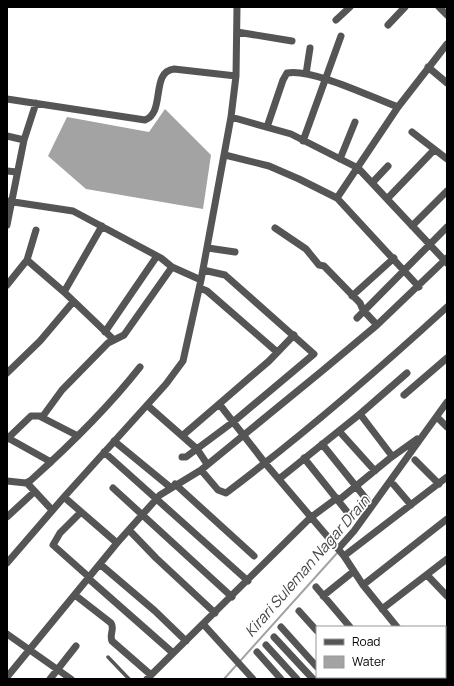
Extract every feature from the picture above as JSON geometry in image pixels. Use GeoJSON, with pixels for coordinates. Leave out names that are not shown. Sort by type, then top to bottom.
{"type":"FeatureCollection","features":[{"type":"Feature","properties":{"kind":"street"},"geometry":{"type":"LineString","coordinates":[[7,564],[52,510],[166,384],[182,364],[202,280],[225,156],[236,76],[237,7]]}},
{"type":"Feature","properties":{"kind":"street"},"geometry":{"type":"LineString","coordinates":[[336,20],[350,7]]}},
{"type":"Feature","properties":{"kind":"street"},"geometry":{"type":"LineString","coordinates":[[388,25],[405,7]]}},
{"type":"Feature","properties":{"kind":"street"},"geometry":{"type":"LineString","coordinates":[[439,7],[447,15]]}},
{"type":"Feature","properties":{"kind":"street"},"geometry":{"type":"LineString","coordinates":[[237,32],[292,41]]}},
{"type":"Feature","properties":{"kind":"street"},"geometry":{"type":"LineString","coordinates":[[303,141],[341,36]]}},
{"type":"Feature","properties":{"kind":"street"},"geometry":{"type":"LineString","coordinates":[[337,198],[398,107],[447,44]]}},
{"type":"Feature","properties":{"kind":"street"},"geometry":{"type":"LineString","coordinates":[[306,74],[310,48]]}},
{"type":"Feature","properties":{"kind":"street"},"geometry":{"type":"LineString","coordinates":[[428,67],[447,83]]}},
{"type":"Feature","properties":{"kind":"street"},"geometry":{"type":"LineString","coordinates":[[7,99],[145,120],[153,112],[162,76],[168,71],[174,69],[236,76]]}},
{"type":"Feature","properties":{"kind":"street"},"geometry":{"type":"LineString","coordinates":[[267,126],[285,75],[290,72],[325,79],[398,107]]}},
{"type":"Feature","properties":{"kind":"street"},"geometry":{"type":"LineString","coordinates":[[7,225],[9,201],[18,172],[24,140],[36,103]]}},
{"type":"Feature","properties":{"kind":"street"},"geometry":{"type":"LineString","coordinates":[[7,677],[101,565],[117,543],[157,499],[172,486],[201,470],[377,325],[446,261],[358,168],[303,141],[267,126],[231,117]]}},
{"type":"Feature","properties":{"kind":"street"},"geometry":{"type":"LineString","coordinates":[[340,159],[355,122]]}},
{"type":"Feature","properties":{"kind":"street"},"geometry":{"type":"LineString","coordinates":[[412,132],[447,159]]}},
{"type":"Feature","properties":{"kind":"street"},"geometry":{"type":"LineString","coordinates":[[7,136],[24,140]]}},
{"type":"Feature","properties":{"kind":"street"},"geometry":{"type":"LineString","coordinates":[[387,199],[434,150]]}},
{"type":"Feature","properties":{"kind":"street"},"geometry":{"type":"LineString","coordinates":[[225,156],[268,166],[299,179],[337,198],[394,258],[419,287]]}},
{"type":"Feature","properties":{"kind":"street"},"geometry":{"type":"LineString","coordinates":[[372,183],[388,166]]}},
{"type":"Feature","properties":{"kind":"street"},"geometry":{"type":"LineString","coordinates":[[7,170],[18,172]]}},
{"type":"Feature","properties":{"kind":"street"},"geometry":{"type":"LineString","coordinates":[[412,226],[447,191]]}},
{"type":"Feature","properties":{"kind":"street"},"geometry":{"type":"LineString","coordinates":[[9,201],[73,211],[157,256],[172,267],[202,280]]}},
{"type":"Feature","properties":{"kind":"street"},"geometry":{"type":"LineString","coordinates":[[64,292],[102,226]]}},
{"type":"Feature","properties":{"kind":"street"},"geometry":{"type":"LineString","coordinates":[[357,318],[363,310],[447,227]]}},
{"type":"Feature","properties":{"kind":"street"},"geometry":{"type":"LineString","coordinates":[[275,228],[306,249],[360,303],[363,310],[377,325]]}},
{"type":"Feature","properties":{"kind":"street"},"geometry":{"type":"LineString","coordinates":[[7,285],[27,260],[36,230]]}},
{"type":"Feature","properties":{"kind":"street"},"geometry":{"type":"LineString","coordinates":[[208,248],[235,252]]}},
{"type":"Feature","properties":{"kind":"street"},"geometry":{"type":"LineString","coordinates":[[105,332],[157,256]]}},
{"type":"Feature","properties":{"kind":"street"},"geometry":{"type":"LineString","coordinates":[[352,296],[394,258]]}},
{"type":"Feature","properties":{"kind":"street"},"geometry":{"type":"LineString","coordinates":[[27,260],[64,292],[113,339]]}},
{"type":"Feature","properties":{"kind":"street"},"geometry":{"type":"LineString","coordinates":[[41,417],[62,390],[113,339],[124,335],[172,267]]}},
{"type":"Feature","properties":{"kind":"street"},"geometry":{"type":"LineString","coordinates":[[182,457],[186,457],[234,422],[314,354],[294,334],[225,275],[203,270]]}},
{"type":"Feature","properties":{"kind":"street"},"geometry":{"type":"LineString","coordinates":[[200,288],[207,291],[278,352]]}},
{"type":"Feature","properties":{"kind":"street"},"geometry":{"type":"LineString","coordinates":[[7,373],[40,341],[73,302]]}},
{"type":"Feature","properties":{"kind":"street"},"geometry":{"type":"LineString","coordinates":[[201,470],[218,490],[226,493],[266,463],[390,360],[447,307]]}},
{"type":"Feature","properties":{"kind":"street"},"geometry":{"type":"LineString","coordinates":[[182,436],[220,405],[278,352],[294,334]]}},
{"type":"Feature","properties":{"kind":"street"},"geometry":{"type":"LineString","coordinates":[[404,395],[447,358]]}},
{"type":"Feature","properties":{"kind":"street"},"geometry":{"type":"LineString","coordinates":[[27,483],[78,436],[121,390],[140,367]]}},
{"type":"Feature","properties":{"kind":"street"},"geometry":{"type":"LineString","coordinates":[[279,479],[407,374]]}},
{"type":"Feature","properties":{"kind":"street"},"geometry":{"type":"LineString","coordinates":[[340,552],[447,402]]}},
{"type":"Feature","properties":{"kind":"street"},"geometry":{"type":"LineString","coordinates":[[147,405],[197,449],[207,464]]}},
{"type":"Feature","properties":{"kind":"street"},"geometry":{"type":"LineString","coordinates":[[220,405],[310,518],[340,552],[362,585],[395,626]]}},
{"type":"Feature","properties":{"kind":"street"},"geometry":{"type":"LineString","coordinates":[[360,414],[392,456]]}},
{"type":"Feature","properties":{"kind":"street"},"geometry":{"type":"LineString","coordinates":[[51,462],[7,438],[31,416],[41,417],[78,436]]}},
{"type":"Feature","properties":{"kind":"street"},"geometry":{"type":"LineString","coordinates":[[439,419],[447,427]]}},
{"type":"Feature","properties":{"kind":"street"},"geometry":{"type":"LineString","coordinates":[[339,431],[375,470]]}},
{"type":"Feature","properties":{"kind":"street"},"geometry":{"type":"LineString","coordinates":[[75,595],[111,623],[113,628],[111,635],[112,641],[149,677],[186,640],[204,625],[310,518],[357,486],[392,456],[422,436]]}},
{"type":"Feature","properties":{"kind":"street"},"geometry":{"type":"LineString","coordinates":[[114,441],[172,486],[254,556]]}},
{"type":"Feature","properties":{"kind":"street"},"geometry":{"type":"LineString","coordinates":[[322,444],[367,500]]}},
{"type":"Feature","properties":{"kind":"street"},"geometry":{"type":"LineString","coordinates":[[104,452],[248,581]]}},
{"type":"Feature","properties":{"kind":"street"},"geometry":{"type":"LineString","coordinates":[[304,458],[352,518]]}},
{"type":"Feature","properties":{"kind":"street"},"geometry":{"type":"LineString","coordinates":[[415,460],[439,484]]}},
{"type":"Feature","properties":{"kind":"street"},"geometry":{"type":"LineString","coordinates":[[340,552],[411,505],[447,477]]}},
{"type":"Feature","properties":{"kind":"street"},"geometry":{"type":"LineString","coordinates":[[7,481],[27,483],[52,510]]}},
{"type":"Feature","properties":{"kind":"street"},"geometry":{"type":"LineString","coordinates":[[394,485],[411,505]]}},
{"type":"Feature","properties":{"kind":"street"},"geometry":{"type":"LineString","coordinates":[[113,488],[232,597]]}},
{"type":"Feature","properties":{"kind":"street"},"geometry":{"type":"LineString","coordinates":[[7,517],[34,492]]}},
{"type":"Feature","properties":{"kind":"street"},"geometry":{"type":"LineString","coordinates":[[64,497],[117,543]]}},
{"type":"Feature","properties":{"kind":"street"},"geometry":{"type":"LineString","coordinates":[[81,512],[60,533],[53,544],[173,653]]}},
{"type":"Feature","properties":{"kind":"street"},"geometry":{"type":"LineString","coordinates":[[362,585],[447,519]]}},
{"type":"Feature","properties":{"kind":"street"},"geometry":{"type":"LineString","coordinates":[[129,530],[156,558],[215,613]]}},
{"type":"Feature","properties":{"kind":"street"},"geometry":{"type":"LineString","coordinates":[[382,609],[447,559]]}},
{"type":"Feature","properties":{"kind":"street"},"geometry":{"type":"LineString","coordinates":[[101,565],[155,611],[186,640]]}},
{"type":"Feature","properties":{"kind":"street"},"geometry":{"type":"LineString","coordinates":[[323,596],[354,571]]}},
{"type":"Feature","properties":{"kind":"street"},"geometry":{"type":"LineString","coordinates":[[427,575],[447,596]]}},
{"type":"Feature","properties":{"kind":"street"},"geometry":{"type":"LineString","coordinates":[[316,588],[349,626]]}},
{"type":"Feature","properties":{"kind":"street"},"geometry":{"type":"LineString","coordinates":[[299,611],[316,630]]}},
{"type":"Feature","properties":{"kind":"street"},"geometry":{"type":"LineString","coordinates":[[204,625],[253,679]]}},
{"type":"Feature","properties":{"kind":"street"},"geometry":{"type":"LineString","coordinates":[[281,627],[316,666]]}},
{"type":"Feature","properties":{"kind":"street"},"geometry":{"type":"LineString","coordinates":[[274,637],[313,679]]}},
{"type":"Feature","properties":{"kind":"street"},"geometry":{"type":"LineString","coordinates":[[9,638],[59,669],[71,679]]}},
{"type":"Feature","properties":{"kind":"street"},"geometry":{"type":"LineString","coordinates":[[266,645],[297,679]]}},
{"type":"Feature","properties":{"kind":"street"},"geometry":{"type":"LineString","coordinates":[[50,679],[76,646]]}},
{"type":"Feature","properties":{"kind":"street"},"geometry":{"type":"LineString","coordinates":[[257,652],[281,679]]}},
{"type":"Feature","properties":{"kind":"lane"},"geometry":{"type":"LineString","coordinates":[[108,657],[129,679]]}},
{"type":"Feature","properties":{"kind":"water"},"geometry":{"type":"Polygon","coordinates":[[[165,109],[211,155],[203,209],[86,189],[48,156],[67,117],[149,132],[165,109]]]}},
{"type":"Feature","properties":{"kind":"waterway","name":"Kirari Suleman Nagar Drain"},"geometry":{"type":"LineString","coordinates":[[224,679],[338,552]]}}]}
